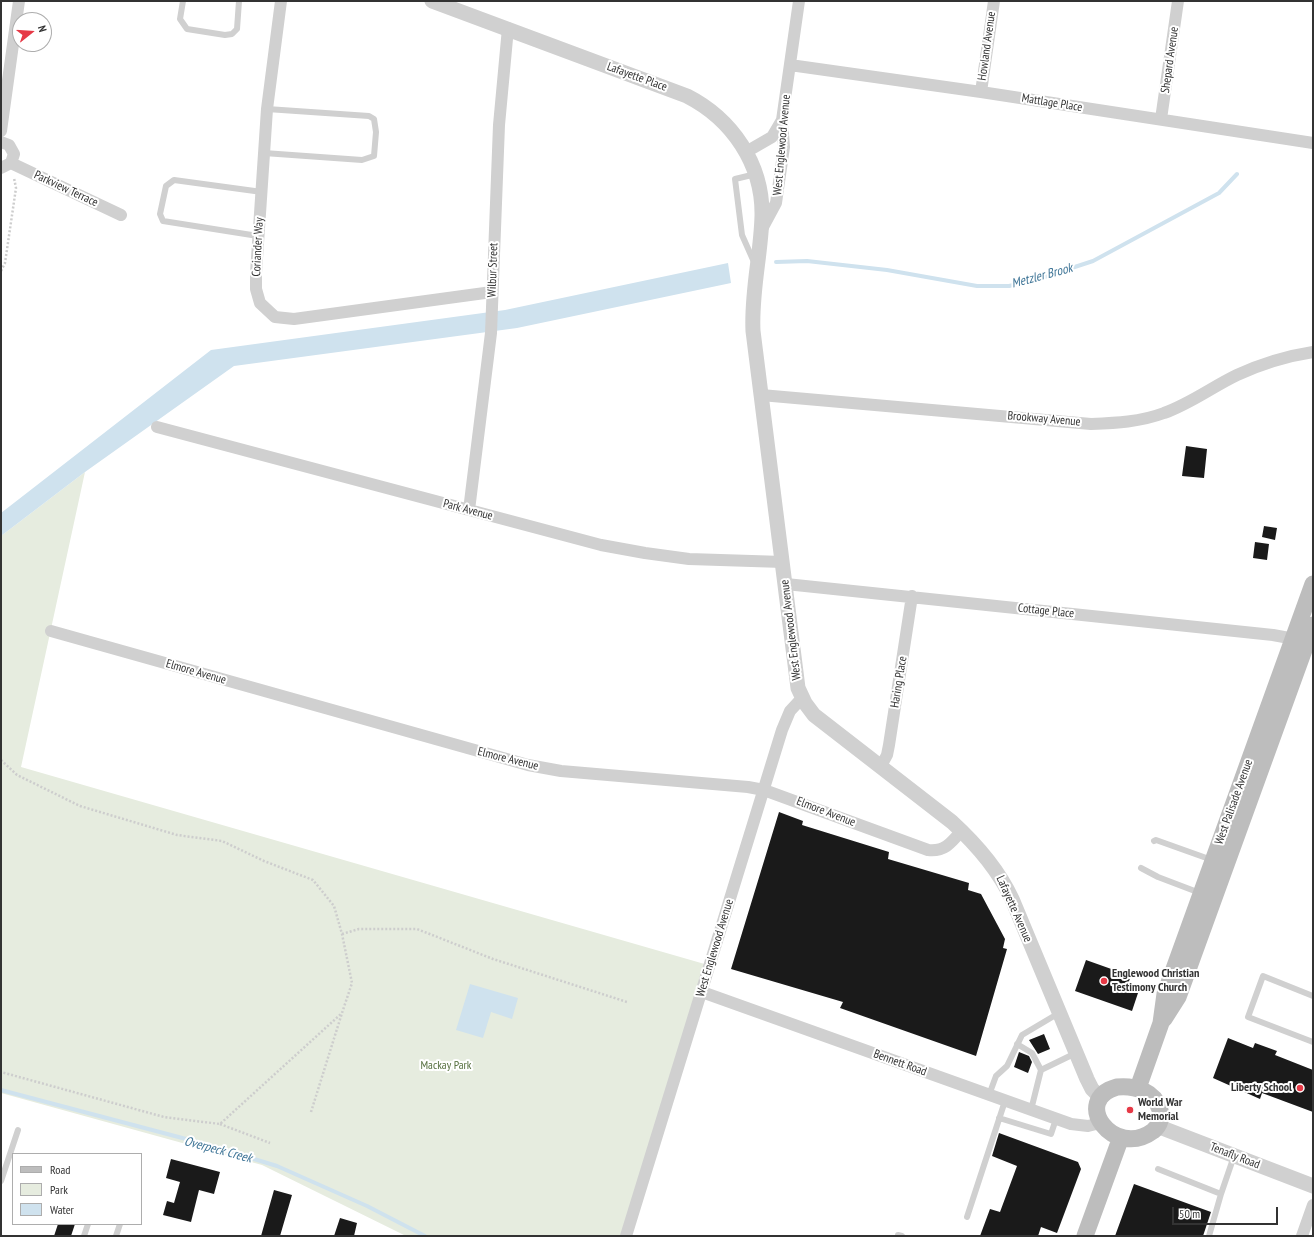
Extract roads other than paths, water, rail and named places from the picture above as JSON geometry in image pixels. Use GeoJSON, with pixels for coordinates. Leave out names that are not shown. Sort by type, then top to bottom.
{"type":"FeatureCollection","features":[{"type":"Feature","properties":{"kind":"main road","name":"West Palisade Avenue"},"geometry":{"type":"LineString","coordinates":[[1161,1023],[1178,997],[1214,879],[1300,640],[1313,584]]}},
{"type":"Feature","properties":{"kind":"main road","name":"West Palisade Avenue"},"geometry":{"type":"LineString","coordinates":[[1138,1088],[1161,1023],[1165,994],[1201,893],[1214,879],[1213,861],[1300,640],[1313,625]]}},
{"type":"Feature","properties":{"kind":"main road"},"geometry":{"type":"LineString","coordinates":[[1117,1087],[1138,1088],[1151,1095],[1158,1103],[1161,1116],[1157,1126],[1151,1132],[1138,1137],[1121,1137],[1109,1132],[1100,1123],[1097,1109],[1101,1098],[1108,1091],[1117,1087]]}},
{"type":"Feature","properties":{"kind":"main road"},"geometry":{"type":"LineString","coordinates":[[1085,1236],[1121,1137]]}},
{"type":"Feature","properties":{"kind":"street"},"geometry":{"type":"LineString","coordinates":[[1,131],[20,1]]}},
{"type":"Feature","properties":{"kind":"street","name":"Coriander Way"},"geometry":{"type":"LineString","coordinates":[[281,1],[267,109],[258,236],[256,289],[260,303],[275,317],[294,319],[492,294]]}},
{"type":"Feature","properties":{"kind":"street","name":"Lafayette Place"},"geometry":{"type":"LineString","coordinates":[[432,1],[508,28],[695,100],[709,109],[729,127],[746,152],[756,174],[762,209],[761,232]]}},
{"type":"Feature","properties":{"kind":"street","name":"West Englewood Avenue"},"geometry":{"type":"LineString","coordinates":[[628,1235],[785,721],[793,708],[802,698],[795,676],[786,584],[752,320],[756,267],[761,232],[776,202],[784,148],[782,120],[799,1]]}},
{"type":"Feature","properties":{"kind":"street","name":"Howland Avenue"},"geometry":{"type":"LineString","coordinates":[[981,92],[994,1]]}},
{"type":"Feature","properties":{"kind":"street","name":"Shepard Avenue"},"geometry":{"type":"LineString","coordinates":[[1161,119],[1178,1]]}},
{"type":"Feature","properties":{"kind":"street","name":"Wilbur Street"},"geometry":{"type":"LineString","coordinates":[[469,510],[491,333],[499,125],[508,28]]}},
{"type":"Feature","properties":{"kind":"street","name":"Mattlage Place"},"geometry":{"type":"LineString","coordinates":[[790,65],[1313,142]]}},
{"type":"Feature","properties":{"kind":"street"},"geometry":{"type":"LineString","coordinates":[[746,152],[772,137],[782,120]]}},
{"type":"Feature","properties":{"kind":"street"},"geometry":{"type":"LineString","coordinates":[[1,142],[9,145],[14,154],[6,166]]}},
{"type":"Feature","properties":{"kind":"street","name":"Parkview Terrace"},"geometry":{"type":"LineString","coordinates":[[6,166],[121,215]]}},
{"type":"Feature","properties":{"kind":"street","name":"Brookway Avenue"},"geometry":{"type":"LineString","coordinates":[[761,395],[1091,424],[1118,423],[1141,420],[1163,413],[1185,404],[1238,375],[1295,355],[1313,352]]}},
{"type":"Feature","properties":{"kind":"street","name":"Park Avenue"},"geometry":{"type":"LineString","coordinates":[[157,428],[601,545],[645,553],[706,560],[783,562]]}},
{"type":"Feature","properties":{"kind":"street","name":"Cottage Place"},"geometry":{"type":"LineString","coordinates":[[786,584],[1273,635],[1300,640]]}},
{"type":"Feature","properties":{"kind":"street","name":"Haring Place"},"geometry":{"type":"LineString","coordinates":[[881,766],[889,745],[912,596]]}},
{"type":"Feature","properties":{"kind":"street","name":"Elmore Avenue"},"geometry":{"type":"LineString","coordinates":[[51,631],[528,765],[561,771],[748,787],[764,790],[928,850],[947,847],[962,830]]}},
{"type":"Feature","properties":{"kind":"street","name":"Lafayette Avenue"},"geometry":{"type":"LineString","coordinates":[[802,698],[814,715],[962,830],[990,862],[1002,880],[1090,1085],[1101,1098]]}},
{"type":"Feature","properties":{"kind":"street","name":"Bennett Road"},"geometry":{"type":"LineString","coordinates":[[702,992],[1056,1119],[1080,1126],[1100,1123]]}},
{"type":"Feature","properties":{"kind":"street","name":"Tenafly Road"},"geometry":{"type":"LineString","coordinates":[[1157,1126],[1313,1186]]}},
{"type":"Feature","properties":{"kind":"street"},"geometry":{"type":"LineString","coordinates":[[1302,1236],[1313,1205]]}},
{"type":"Feature","properties":{"kind":"lane"},"geometry":{"type":"LineString","coordinates":[[183,1],[180,19],[187,29],[225,35],[232,34],[237,29],[239,1]]}},
{"type":"Feature","properties":{"kind":"lane"},"geometry":{"type":"LineString","coordinates":[[264,153],[362,160],[374,156],[374,119],[370,116],[267,109]]}},
{"type":"Feature","properties":{"kind":"lane"},"geometry":{"type":"LineString","coordinates":[[756,174],[735,179],[742,235],[756,267]]}},
{"type":"Feature","properties":{"kind":"lane"},"geometry":{"type":"LineString","coordinates":[[258,236],[163,221],[160,214],[166,186],[174,180],[262,192]]}},
{"type":"Feature","properties":{"kind":"lane"},"geometry":{"type":"LineString","coordinates":[[1154,841],[1156,840],[1213,861]]}},
{"type":"Feature","properties":{"kind":"lane"},"geometry":{"type":"LineString","coordinates":[[1141,868],[1158,877],[1201,893]]}},
{"type":"Feature","properties":{"kind":"lane"},"geometry":{"type":"LineString","coordinates":[[1313,996],[1263,976],[1248,1017],[1313,1042]]}},
{"type":"Feature","properties":{"kind":"lane"},"geometry":{"type":"LineString","coordinates":[[989,1095],[996,1076],[1007,1066],[1022,1035],[1059,1013]]}},
{"type":"Feature","properties":{"kind":"lane"},"geometry":{"type":"LineString","coordinates":[[1017,1044],[1032,1053],[1041,1070],[1031,1110]]}},
{"type":"Feature","properties":{"kind":"lane"},"geometry":{"type":"LineString","coordinates":[[1041,1070],[1076,1053]]}},
{"type":"Feature","properties":{"kind":"lane"},"geometry":{"type":"LineString","coordinates":[[967,1217],[1005,1101]]}},
{"type":"Feature","properties":{"kind":"lane"},"geometry":{"type":"LineString","coordinates":[[999,1118],[1051,1134],[1056,1119]]}},
{"type":"Feature","properties":{"kind":"lane"},"geometry":{"type":"LineString","coordinates":[[1,1181],[18,1130]]}},
{"type":"Feature","properties":{"kind":"lane"},"geometry":{"type":"LineString","coordinates":[[1209,1236],[1234,1155]]}},
{"type":"Feature","properties":{"kind":"lane"},"geometry":{"type":"LineString","coordinates":[[1158,1169],[1221,1194]]}},
{"type":"Feature","properties":{"kind":"lane"},"geometry":{"type":"LineString","coordinates":[[84,1236],[88,1225]]}},
{"type":"Feature","properties":{"kind":"lane"},"geometry":{"type":"LineString","coordinates":[[116,1236],[120,1225]]}},
{"type":"Feature","properties":{"kind":"lane"},"geometry":{"type":"LineString","coordinates":[[898,1236],[902,1236]]}},
{"type":"Feature","properties":{"kind":"water"},"geometry":{"type":"Polygon","coordinates":[[[728,263],[731,283],[517,328],[234,366],[85,472],[1,536],[1,513],[211,350],[505,310],[728,263]]]}},
{"type":"Feature","properties":{"kind":"water"},"geometry":{"type":"Polygon","coordinates":[[[470,984],[518,998],[512,1019],[491,1012],[483,1038],[456,1030],[470,984]]]}},
{"type":"Feature","properties":{"kind":"waterway","name":"Metzler Brook"},"geometry":{"type":"LineString","coordinates":[[776,262],[807,261],[887,270],[977,286],[1009,286],[1035,280],[1093,261],[1219,193],[1237,174]]}},
{"type":"Feature","properties":{"kind":"waterway","name":"Overpeck Creek"},"geometry":{"type":"LineString","coordinates":[[1,1090],[205,1144],[277,1166],[367,1206],[425,1236]]}},
{"type":"Feature","properties":{"kind":"place","name":"Englewood Christian Testimony Church"},"geometry":{"type":"Point","coordinates":[1104,981]}},
{"type":"Feature","properties":{"kind":"place","name":"Liberty School"},"geometry":{"type":"Point","coordinates":[1300,1088]}},
{"type":"Feature","properties":{"kind":"place","name":"World War Memorial"},"geometry":{"type":"Point","coordinates":[1130,1110]}},
{"type":"Feature","properties":{"kind":"park label","name":"Mackay Park"},"geometry":{"type":"Point","coordinates":[446,1066]}}]}
